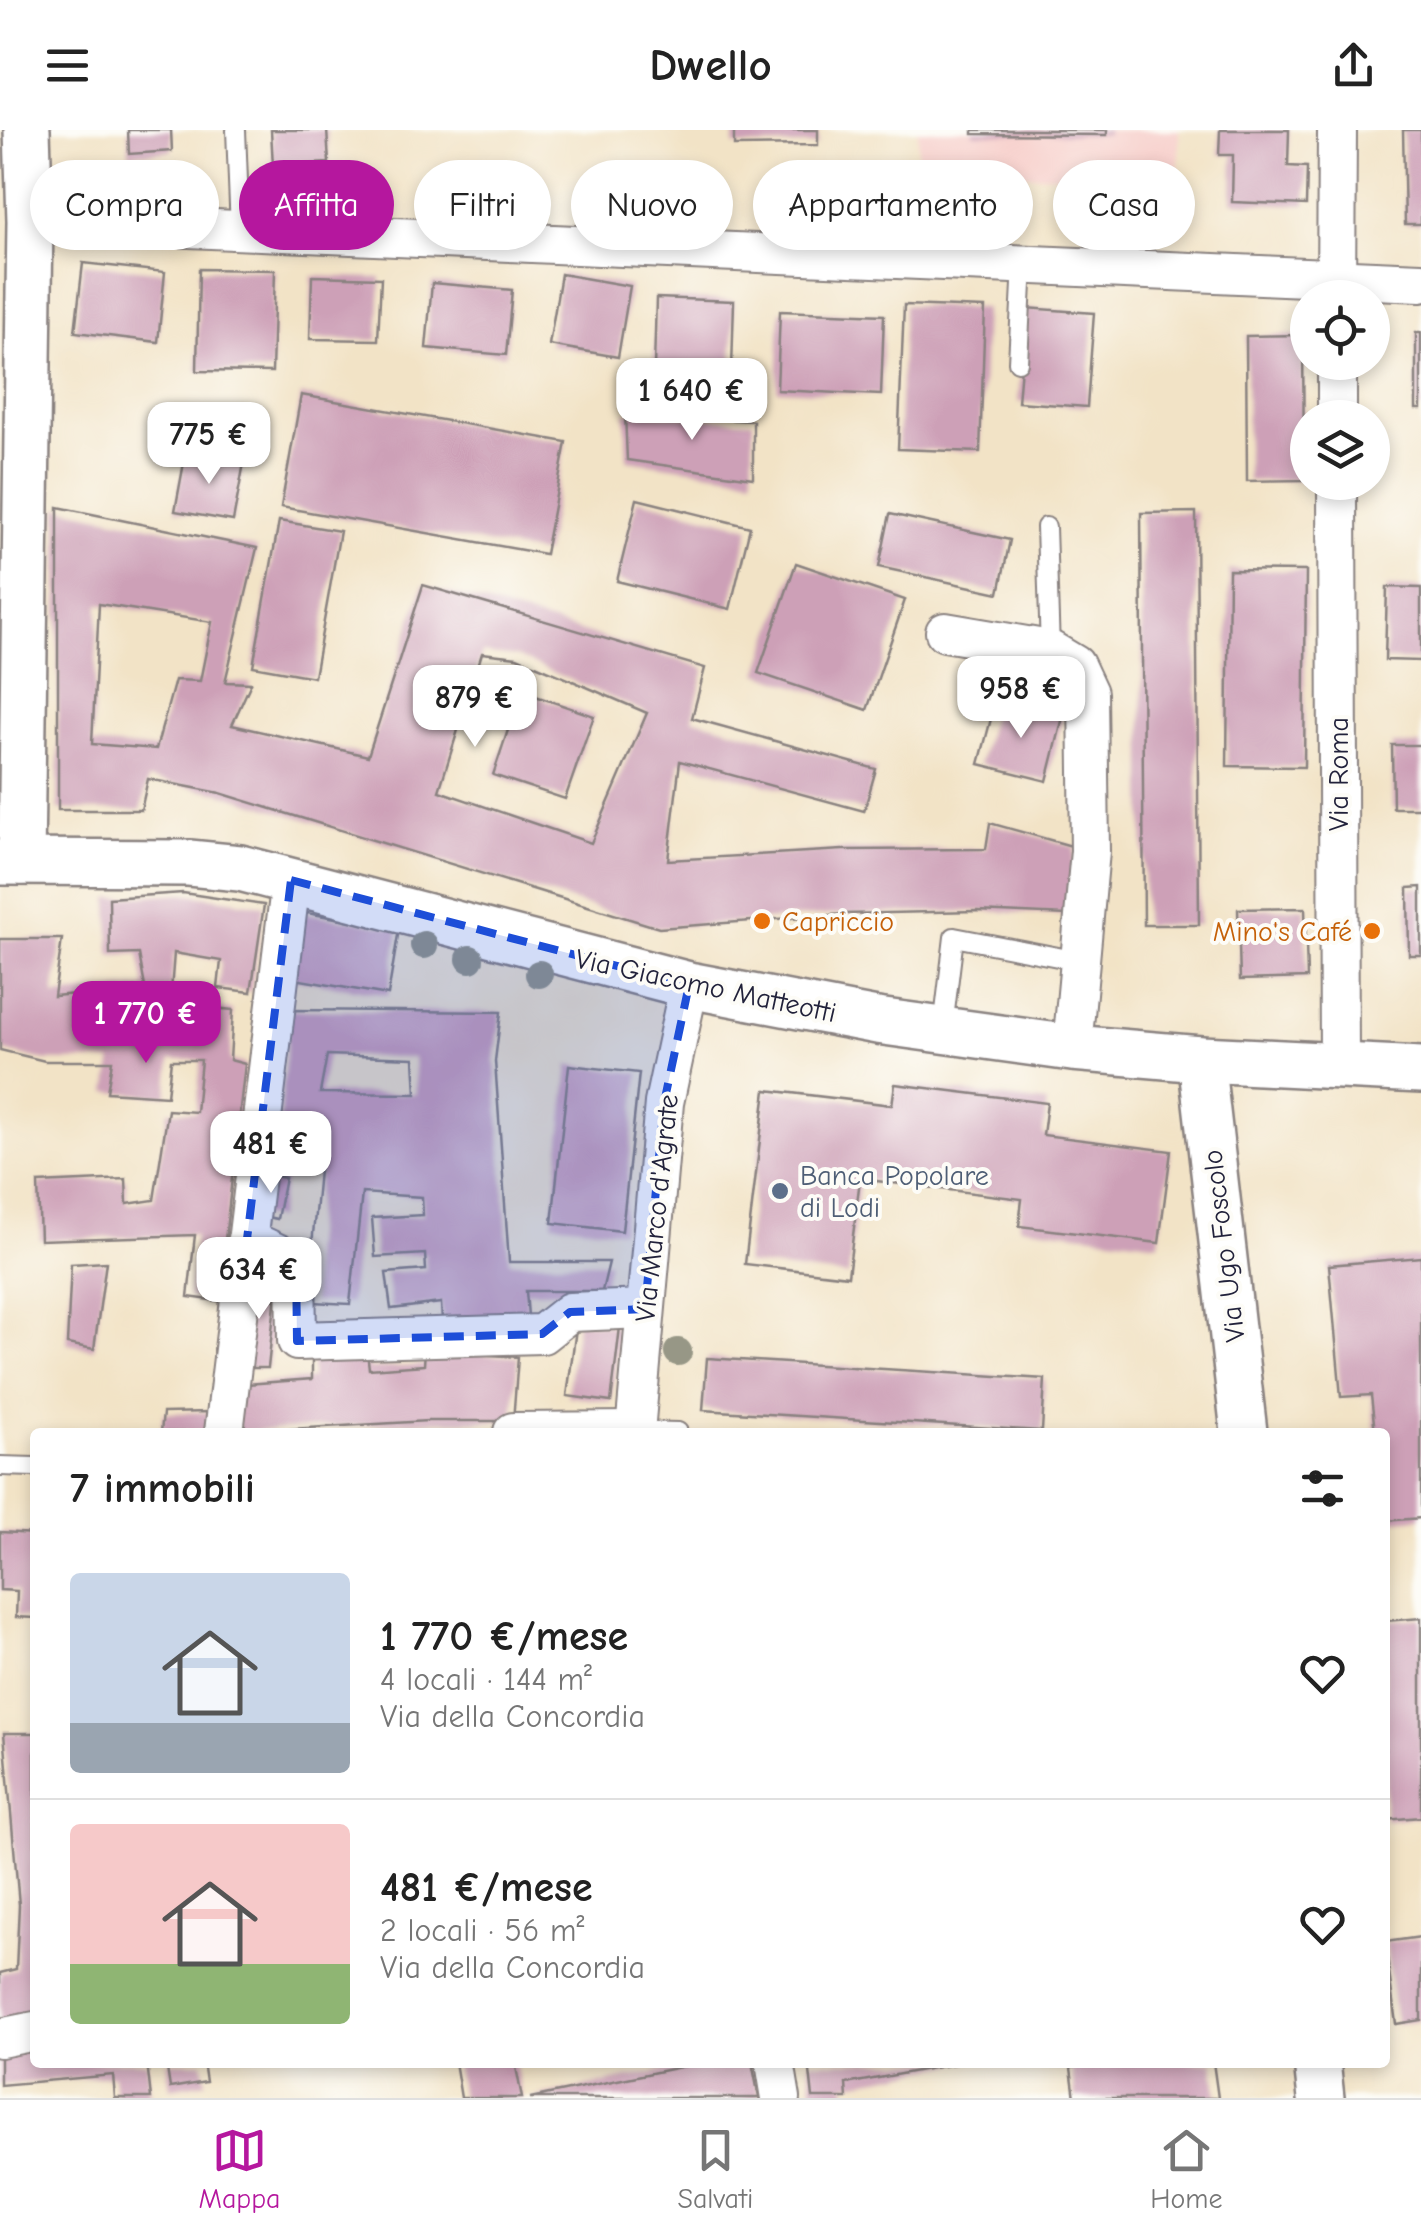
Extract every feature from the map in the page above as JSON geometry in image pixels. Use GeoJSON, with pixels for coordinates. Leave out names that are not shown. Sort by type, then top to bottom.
{"type":"FeatureCollection","features":[{"type":"Feature","properties":{"kind":"street"},"geometry":{"type":"LineString","coordinates":[[10,862],[30,221],[28,130]]}},
{"type":"Feature","properties":{"kind":"street"},"geometry":{"type":"LineString","coordinates":[[1336,280],[1337,130]]}},
{"type":"Feature","properties":{"kind":"street"},"geometry":{"type":"LineString","coordinates":[[394,237],[1023,264],[1290,284]]}},
{"type":"Feature","properties":{"kind":"street"},"geometry":{"type":"LineString","coordinates":[[1390,284],[1421,282]]}},
{"type":"Feature","properties":{"kind":"street","name":"Via Roma"},"geometry":{"type":"LineString","coordinates":[[1337,500],[1339,1066]]}},
{"type":"Feature","properties":{"kind":"street"},"geometry":{"type":"LineString","coordinates":[[945,632],[1050,650],[1074,665],[1088,693],[1090,851],[1072,1048]]}},
{"type":"Feature","properties":{"kind":"street","name":"Via Giacomo Matteotti"},"geometry":{"type":"LineString","coordinates":[[10,862],[189,863],[240,868],[689,985],[877,1021],[1072,1048],[1201,1060],[1421,1070]]}},
{"type":"Feature","properties":{"kind":"street"},"geometry":{"type":"LineString","coordinates":[[224,1428],[291,880]]}},
{"type":"Feature","properties":{"kind":"street","name":"Via Marco d'Agrate"},"geometry":{"type":"LineString","coordinates":[[635,1428],[664,1103],[689,985]]}},
{"type":"Feature","properties":{"kind":"street","name":"Via Ugo Foscolo"},"geometry":{"type":"LineString","coordinates":[[1201,1060],[1244,1428]]}},
{"type":"Feature","properties":{"kind":"street"},"geometry":{"type":"LineString","coordinates":[[248,1240],[296,1262],[297,1342],[542,1334],[570,1312],[646,1309]]}},
{"type":"Feature","properties":{"kind":"street"},"geometry":{"type":"LineString","coordinates":[[0,2038],[30,2032]]}},
{"type":"Feature","properties":{"kind":"street"},"geometry":{"type":"LineString","coordinates":[[775,2068],[781,2098]]}},
{"type":"Feature","properties":{"kind":"street"},"geometry":{"type":"LineString","coordinates":[[1318,2068],[1321,2098]]}},
{"type":"Feature","properties":{"kind":"lane"},"geometry":{"type":"LineString","coordinates":[[236,130],[239,205]]}},
{"type":"Feature","properties":{"kind":"lane"},"geometry":{"type":"LineString","coordinates":[[1018,362],[1023,264]]}},
{"type":"Feature","properties":{"kind":"lane"},"geometry":{"type":"LineString","coordinates":[[1046,528],[1050,650]]}},
{"type":"Feature","properties":{"kind":"lane"},"geometry":{"type":"LineString","coordinates":[[942,1030],[954,937],[1079,960]]}},
{"type":"Feature","properties":{"kind":"lane"},"geometry":{"type":"LineString","coordinates":[[0,1466],[30,1467]]}},
{"type":"Feature","properties":{"kind":"highlighted area"},"geometry":{"type":"Polygon","coordinates":[[[291,880],[689,985],[664,1103],[645,1309],[570,1312],[542,1334],[297,1341],[296,1262],[247,1239],[291,880]]]}},
{"type":"Feature","properties":{"kind":"shaded area"},"geometry":{"type":"Polygon","coordinates":[[[918,130],[1179,130],[1179,160],[1053,160],[1053,176],[1033,175],[1033,160],[918,160],[918,130]]]}},
{"type":"Feature","properties":{"kind":"building"},"geometry":{"type":"Polygon","coordinates":[[[128,130],[171,130],[172,151],[129,154],[128,130]]]}},
{"type":"Feature","properties":{"kind":"building"},"geometry":{"type":"Polygon","coordinates":[[[271,130],[327,130],[329,160],[273,160],[271,130]]]}},
{"type":"Feature","properties":{"kind":"building"},"geometry":{"type":"Polygon","coordinates":[[[734,130],[818,130],[818,145],[734,146],[734,130]]]}},
{"type":"Feature","properties":{"kind":"building"},"geometry":{"type":"Polygon","coordinates":[[[973,130],[1107,130],[1107,135],[973,134],[973,130]]]}},
{"type":"Feature","properties":{"kind":"building"},"geometry":{"type":"Polygon","coordinates":[[[1220,130],[1289,130],[1288,166],[1307,167],[1306,205],[1232,202],[1233,155],[1219,155],[1220,130]]]}},
{"type":"Feature","properties":{"kind":"building"},"geometry":{"type":"Polygon","coordinates":[[[1403,130],[1421,130],[1421,224],[1405,224],[1403,130]]]}},
{"type":"Feature","properties":{"kind":"building"},"geometry":{"type":"Polygon","coordinates":[[[83,263],[165,272],[158,342],[75,332],[83,263]]]}},
{"type":"Feature","properties":{"kind":"building"},"geometry":{"type":"Polygon","coordinates":[[[199,269],[275,270],[272,372],[197,371],[199,269]]]}},
{"type":"Feature","properties":{"kind":"building"},"geometry":{"type":"Polygon","coordinates":[[[561,274],[630,286],[618,357],[549,345],[561,274]]]}},
{"type":"Feature","properties":{"kind":"building"},"geometry":{"type":"Polygon","coordinates":[[[312,276],[381,278],[378,340],[310,339],[312,276]]]}},
{"type":"Feature","properties":{"kind":"building"},"geometry":{"type":"Polygon","coordinates":[[[432,283],[512,290],[506,355],[426,348],[432,283]]]}},
{"type":"Feature","properties":{"kind":"building"},"geometry":{"type":"Polygon","coordinates":[[[656,298],[734,301],[732,370],[654,368],[656,298]]]}},
{"type":"Feature","properties":{"kind":"building"},"geometry":{"type":"Polygon","coordinates":[[[904,305],[985,308],[980,452],[898,449],[904,305]]]}},
{"type":"Feature","properties":{"kind":"building"},"geometry":{"type":"Polygon","coordinates":[[[1026,308],[1094,313],[1087,407],[1018,402],[1026,308]]]}},
{"type":"Feature","properties":{"kind":"building"},"geometry":{"type":"Polygon","coordinates":[[[780,311],[884,315],[881,395],[777,390],[780,311]]]}},
{"type":"Feature","properties":{"kind":"building"},"geometry":{"type":"Polygon","coordinates":[[[1416,333],[1421,333],[1421,409],[1416,409],[1416,333]]]}},
{"type":"Feature","properties":{"kind":"building"},"geometry":{"type":"Polygon","coordinates":[[[1290,335],[1290,380],[1303,380],[1303,400],[1290,400],[1290,480],[1247,481],[1246,336],[1290,335]]]}},
{"type":"Feature","properties":{"kind":"building"},"geometry":{"type":"Polygon","coordinates":[[[301,395],[566,442],[545,554],[281,507],[301,395]]]}},
{"type":"Feature","properties":{"kind":"building"},"geometry":{"type":"Polygon","coordinates":[[[625,413],[753,421],[753,478],[627,460],[625,413]]]}},
{"type":"Feature","properties":{"kind":"building"},"geometry":{"type":"Polygon","coordinates":[[[186,452],[244,463],[233,521],[175,511],[186,452]]]}},
{"type":"Feature","properties":{"kind":"building"},"geometry":{"type":"Polygon","coordinates":[[[637,499],[750,527],[730,609],[617,581],[637,499]]]}},
{"type":"Feature","properties":{"kind":"building"},"geometry":{"type":"Polygon","coordinates":[[[58,507],[257,548],[225,682],[251,683],[232,725],[368,756],[423,585],[705,668],[692,718],[876,769],[864,811],[680,761],[668,860],[843,850],[986,849],[990,823],[1075,847],[1068,915],[977,911],[844,914],[659,928],[220,793],[148,779],[141,810],[58,810],[58,507]],[[99,604],[92,744],[156,749],[175,680],[200,681],[212,622],[99,604]],[[482,653],[439,791],[591,843],[647,713],[517,657],[482,653]]]}},
{"type":"Feature","properties":{"kind":"building"},"geometry":{"type":"Polygon","coordinates":[[[1196,512],[1199,925],[1144,925],[1141,513],[1196,512]]]}},
{"type":"Feature","properties":{"kind":"building"},"geometry":{"type":"Polygon","coordinates":[[[890,514],[1010,540],[999,593],[879,567],[890,514]]]}},
{"type":"Feature","properties":{"kind":"building"},"geometry":{"type":"Polygon","coordinates":[[[279,521],[340,531],[314,677],[253,666],[279,521]]]}},
{"type":"Feature","properties":{"kind":"building"},"geometry":{"type":"Polygon","coordinates":[[[796,563],[905,600],[867,710],[758,673],[796,563]]]}},
{"type":"Feature","properties":{"kind":"building"},"geometry":{"type":"Polygon","coordinates":[[[1229,570],[1306,571],[1304,767],[1227,766],[1229,570]]]}},
{"type":"Feature","properties":{"kind":"building"},"geometry":{"type":"Polygon","coordinates":[[[1387,587],[1421,588],[1421,661],[1385,660],[1387,587]]]}},
{"type":"Feature","properties":{"kind":"building"},"geometry":{"type":"Polygon","coordinates":[[[521,691],[594,716],[565,799],[493,775],[521,691]]]}},
{"type":"Feature","properties":{"kind":"building"},"geometry":{"type":"Polygon","coordinates":[[[996,700],[1063,717],[1047,781],[979,764],[996,700]]]}},
{"type":"Feature","properties":{"kind":"building"},"geometry":{"type":"Polygon","coordinates":[[[1392,745],[1421,745],[1421,808],[1393,808],[1392,745]]]}},
{"type":"Feature","properties":{"kind":"building"},"geometry":{"type":"Polygon","coordinates":[[[1421,887],[1421,955],[1409,955],[1408,888],[1421,887]]]}},
{"type":"Feature","properties":{"kind":"building"},"geometry":{"type":"Polygon","coordinates":[[[183,893],[264,905],[251,992],[218,988],[221,961],[174,953],[170,1004],[233,1010],[230,1060],[245,1064],[218,1301],[188,1297],[195,1235],[40,1240],[38,1183],[126,1179],[127,1204],[154,1200],[168,1110],[196,1112],[201,1060],[171,1060],[167,1096],[107,1092],[112,1061],[45,1061],[0,1050],[0,939],[62,939],[54,996],[145,987],[139,954],[110,955],[109,898],[183,893]]]}},
{"type":"Feature","properties":{"kind":"building"},"geometry":{"type":"Polygon","coordinates":[[[1305,908],[1307,978],[1240,980],[1238,909],[1305,908]]]}},
{"type":"Feature","properties":{"kind":"building"},"geometry":{"type":"Polygon","coordinates":[[[301,912],[399,929],[388,995],[289,978],[301,912]]]}},
{"type":"Feature","properties":{"kind":"building"},"geometry":{"type":"Polygon","coordinates":[[[290,1010],[501,1012],[495,1061],[509,1262],[609,1262],[602,1291],[526,1291],[528,1316],[442,1321],[441,1303],[391,1309],[386,1273],[426,1270],[425,1254],[375,1257],[372,1218],[423,1215],[422,1197],[362,1193],[350,1304],[313,1302],[311,1256],[322,1139],[278,1139],[290,1010]],[[327,1055],[320,1093],[416,1094],[414,1058],[327,1055]]]}},
{"type":"Feature","properties":{"kind":"building"},"geometry":{"type":"Polygon","coordinates":[[[569,1065],[639,1073],[622,1231],[552,1223],[569,1065]]]}},
{"type":"Feature","properties":{"kind":"building"},"geometry":{"type":"Polygon","coordinates":[[[895,1084],[1047,1103],[1043,1135],[1171,1151],[1159,1243],[1019,1226],[1022,1199],[860,1179],[848,1276],[745,1264],[766,1090],[892,1105],[895,1084]]]}},
{"type":"Feature","properties":{"kind":"building"},"geometry":{"type":"Polygon","coordinates":[[[265,1174],[285,1178],[277,1219],[257,1215],[265,1174]]]}},
{"type":"Feature","properties":{"kind":"building"},"geometry":{"type":"Polygon","coordinates":[[[1421,1257],[1421,1518],[1390,1521],[1390,1428],[1375,1428],[1371,1395],[1341,1397],[1329,1265],[1421,1257]]]}},
{"type":"Feature","properties":{"kind":"building"},"geometry":{"type":"Polygon","coordinates":[[[106,1262],[94,1349],[67,1344],[71,1264],[106,1262]]]}},
{"type":"Feature","properties":{"kind":"building"},"geometry":{"type":"Polygon","coordinates":[[[252,1272],[278,1275],[268,1368],[238,1368],[252,1272]]]}},
{"type":"Feature","properties":{"kind":"building"},"geometry":{"type":"Polygon","coordinates":[[[577,1321],[620,1327],[611,1402],[567,1396],[577,1321]]]}},
{"type":"Feature","properties":{"kind":"building"},"geometry":{"type":"Polygon","coordinates":[[[425,1350],[518,1357],[513,1421],[237,1428],[233,1385],[312,1379],[312,1355],[367,1351],[369,1369],[424,1365],[425,1350]]]}},
{"type":"Feature","properties":{"kind":"building"},"geometry":{"type":"Polygon","coordinates":[[[707,1358],[1045,1379],[1042,1428],[703,1410],[707,1358]]]}},
{"type":"Feature","properties":{"kind":"building"},"geometry":{"type":"Polygon","coordinates":[[[209,1412],[207,1428],[161,1428],[163,1413],[209,1412]]]}},
{"type":"Feature","properties":{"kind":"building"},"geometry":{"type":"Polygon","coordinates":[[[0,1532],[30,1534],[30,1618],[16,1617],[17,1591],[0,1590],[0,1532]]]}},
{"type":"Feature","properties":{"kind":"building"},"geometry":{"type":"Polygon","coordinates":[[[1421,1618],[1421,1817],[1390,1820],[1390,1621],[1421,1618]]]}},
{"type":"Feature","properties":{"kind":"building"},"geometry":{"type":"Polygon","coordinates":[[[4,1733],[30,1733],[30,2017],[0,2022],[0,1973],[16,1969],[19,1905],[4,1733]]]}},
{"type":"Feature","properties":{"kind":"building"},"geometry":{"type":"Polygon","coordinates":[[[1421,1937],[1421,2020],[1396,2024],[1390,1941],[1421,1937]]]}},
{"type":"Feature","properties":{"kind":"building"},"geometry":{"type":"Polygon","coordinates":[[[30,2048],[30,2068],[148,2068],[151,2098],[115,2098],[113,2075],[0,2085],[0,2051],[30,2048]]]}},
{"type":"Feature","properties":{"kind":"building"},"geometry":{"type":"Polygon","coordinates":[[[167,2068],[204,2068],[206,2082],[170,2088],[167,2068]]]}},
{"type":"Feature","properties":{"kind":"building"},"geometry":{"type":"Polygon","coordinates":[[[456,2068],[516,2068],[522,2098],[461,2098],[456,2068]]]}},
{"type":"Feature","properties":{"kind":"building"},"geometry":{"type":"Polygon","coordinates":[[[676,2068],[753,2068],[759,2098],[530,2098],[676,2068]]]}},
{"type":"Feature","properties":{"kind":"building"},"geometry":{"type":"Polygon","coordinates":[[[810,2068],[933,2068],[846,2084],[847,2098],[813,2098],[810,2068]]]}},
{"type":"Feature","properties":{"kind":"building"},"geometry":{"type":"Polygon","coordinates":[[[1071,2068],[1214,2068],[1218,2098],[1075,2098],[1071,2068]]]}},
{"type":"Feature","properties":{"kind":"place","name":"Capriccio"},"geometry":{"type":"Point","coordinates":[762,921]}},
{"type":"Feature","properties":{"kind":"place","name":"Mino's Café"},"geometry":{"type":"Point","coordinates":[1372,931]}},
{"type":"Feature","properties":{"kind":"place","name":"Banca Popolare di Lodi"},"geometry":{"type":"Point","coordinates":[780,1191]}}]}
